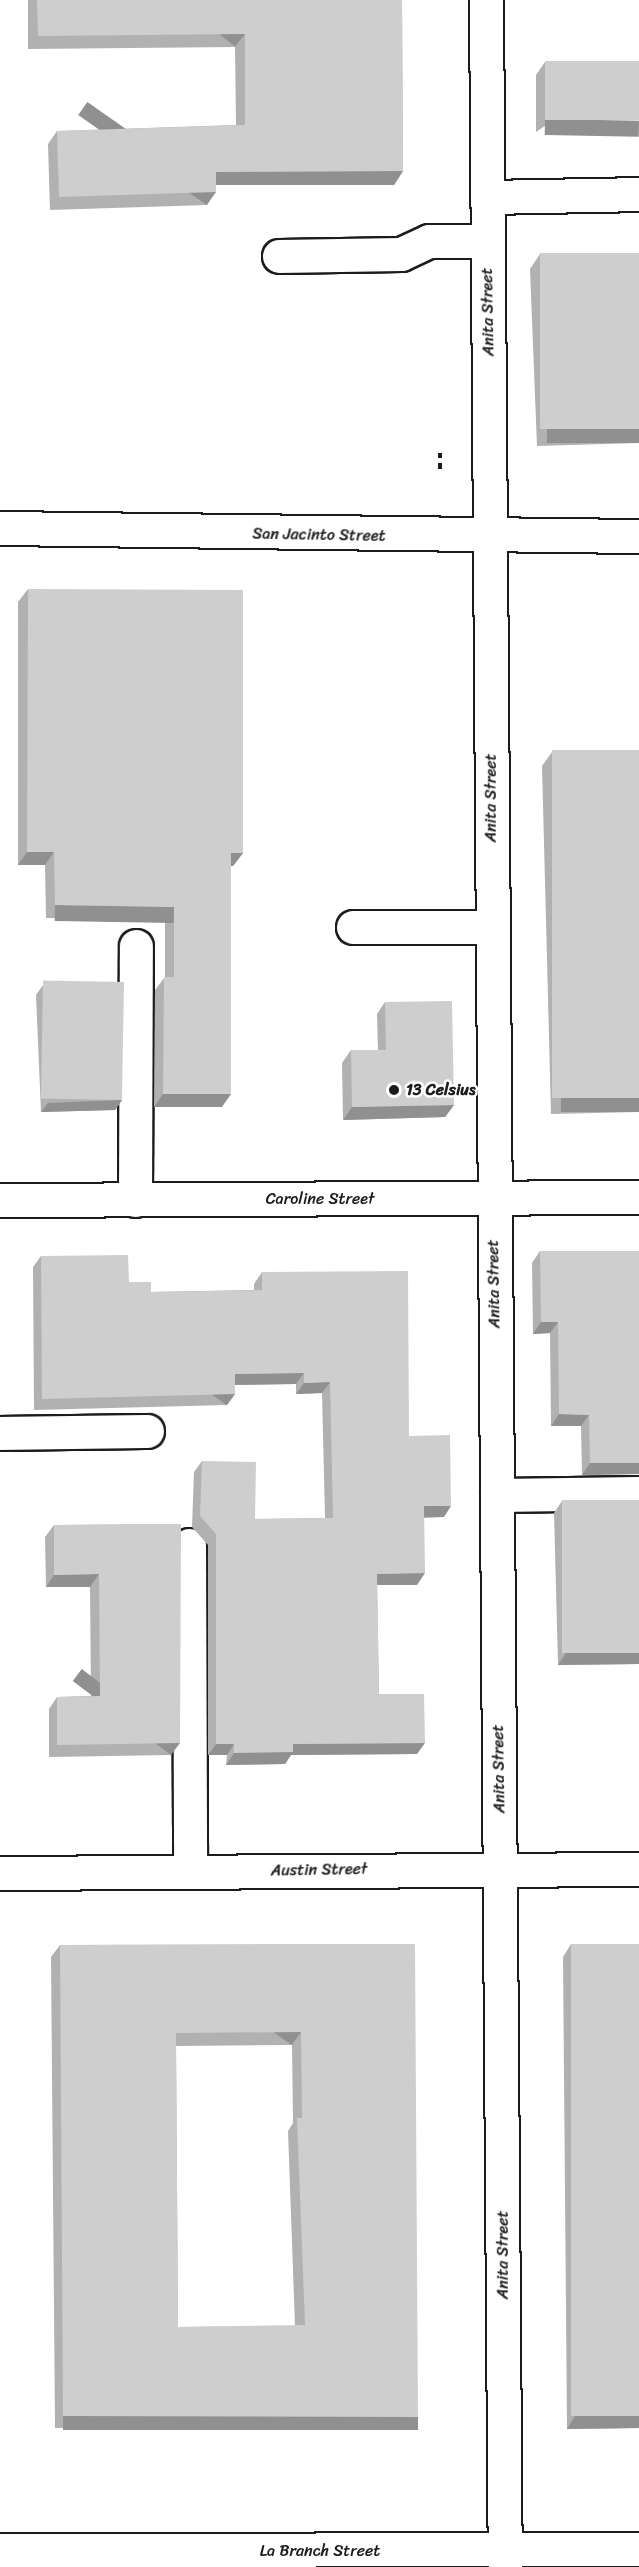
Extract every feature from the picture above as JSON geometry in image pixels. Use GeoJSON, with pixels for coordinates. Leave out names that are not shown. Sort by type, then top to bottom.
{"type":"FeatureCollection","features":[{"type":"Feature","properties":{"kind":"street","name":"Anita Street"},"geometry":{"type":"LineString","coordinates":[[486,0],[493,1199],[505,2559]]}},
{"type":"Feature","properties":{"kind":"street"},"geometry":{"type":"LineString","coordinates":[[487,196],[639,194]]}},
{"type":"Feature","properties":{"kind":"street"},"geometry":{"type":"LineString","coordinates":[[279,256],[401,254],[429,241],[487,242]]}},
{"type":"Feature","properties":{"kind":"street","name":"San Jacinto Street"},"geometry":{"type":"LineString","coordinates":[[0,528],[490,538],[639,536]]}},
{"type":"Feature","properties":{"kind":"street"},"geometry":{"type":"LineString","coordinates":[[353,927],[492,927]]}},
{"type":"Feature","properties":{"kind":"street"},"geometry":{"type":"LineString","coordinates":[[135,1200],[136,946]]}},
{"type":"Feature","properties":{"kind":"street","name":"Caroline Street"},"geometry":{"type":"LineString","coordinates":[[0,1200],[639,1197]]}},
{"type":"Feature","properties":{"kind":"street"},"geometry":{"type":"LineString","coordinates":[[0,1433],[147,1431]]}},
{"type":"Feature","properties":{"kind":"street"},"geometry":{"type":"LineString","coordinates":[[497,1495],[639,1493]]}},
{"type":"Feature","properties":{"kind":"street"},"geometry":{"type":"LineString","coordinates":[[189,1545],[190,1872]]}},
{"type":"Feature","properties":{"kind":"street","name":"Austin Street"},"geometry":{"type":"LineString","coordinates":[[0,1873],[639,1869]]}},
{"type":"Feature","properties":{"kind":"street","name":"La Branch Street"},"geometry":{"type":"LineString","coordinates":[[0,2550],[505,2559],[639,2549]]}},
{"type":"Feature","properties":{"kind":"path"},"geometry":{"type":"LineString","coordinates":[[440,453],[440,469]]}},
{"type":"Feature","properties":{"kind":"building"},"geometry":{"type":"Polygon","coordinates":[[[37,0],[402,0],[403,171],[216,172],[216,192],[59,197],[57,131],[245,125],[245,34],[38,36],[37,0]]]}},
{"type":"Feature","properties":{"kind":"building"},"geometry":{"type":"Polygon","coordinates":[[[545,61],[639,61],[639,120],[545,120],[545,61]]]}},
{"type":"Feature","properties":{"kind":"building"},"geometry":{"type":"Polygon","coordinates":[[[540,253],[639,253],[639,429],[540,429],[540,253]]]}},
{"type":"Feature","properties":{"kind":"building"},"geometry":{"type":"Polygon","coordinates":[[[28,589],[243,590],[243,853],[231,853],[231,1094],[163,1094],[164,977],[174,977],[174,907],[55,905],[54,852],[27,852],[28,589]]]}},
{"type":"Feature","properties":{"kind":"building"},"geometry":{"type":"Polygon","coordinates":[[[552,750],[639,750],[639,1098],[552,1098],[552,750]]]}},
{"type":"Feature","properties":{"kind":"building"},"geometry":{"type":"Polygon","coordinates":[[[43,981],[124,982],[122,1100],[41,1099],[43,981]]]}},
{"type":"Feature","properties":{"kind":"building","name":"13 Celsius"},"geometry":{"type":"Polygon","coordinates":[[[452,1001],[454,1105],[352,1107],[351,1050],[386,1050],[385,1002],[452,1001]]]}},
{"type":"Feature","properties":{"kind":"building"},"geometry":{"type":"Polygon","coordinates":[[[540,1251],[639,1251],[639,1463],[590,1463],[589,1415],[559,1414],[558,1322],[541,1322],[540,1251]]]}},
{"type":"Feature","properties":{"kind":"building"},"geometry":{"type":"Polygon","coordinates":[[[128,1255],[129,1282],[151,1282],[151,1292],[262,1290],[262,1272],[408,1271],[409,1436],[450,1435],[451,1506],[424,1506],[425,1573],[377,1574],[379,1694],[424,1694],[425,1743],[293,1744],[293,1752],[234,1753],[234,1744],[216,1744],[216,1534],[200,1516],[202,1461],[256,1462],[255,1519],[333,1518],[330,1382],[304,1383],[304,1373],[235,1374],[235,1394],[42,1399],[41,1256],[128,1255]]]}},
{"type":"Feature","properties":{"kind":"building"},"geometry":{"type":"Polygon","coordinates":[[[562,1500],[639,1500],[639,1653],[562,1653],[562,1500]]]}},
{"type":"Feature","properties":{"kind":"building"},"geometry":{"type":"Polygon","coordinates":[[[181,1524],[180,1743],[57,1745],[57,1697],[100,1696],[99,1574],[54,1575],[54,1525],[181,1524]]]}},
{"type":"Feature","properties":{"kind":"building"},"geometry":{"type":"Polygon","coordinates":[[[415,1944],[418,2417],[63,2416],[60,1945],[415,1944]],[[301,2032],[176,2033],[178,2327],[305,2325],[297,2118],[302,2118],[301,2032]]]}},
{"type":"Feature","properties":{"kind":"building"},"geometry":{"type":"Polygon","coordinates":[[[571,1944],[639,1944],[639,2416],[571,2416],[571,1944]]]}},
{"type":"Feature","properties":{"kind":"place","name":"13 Celsius"},"geometry":{"type":"Point","coordinates":[394,1090]}}]}
